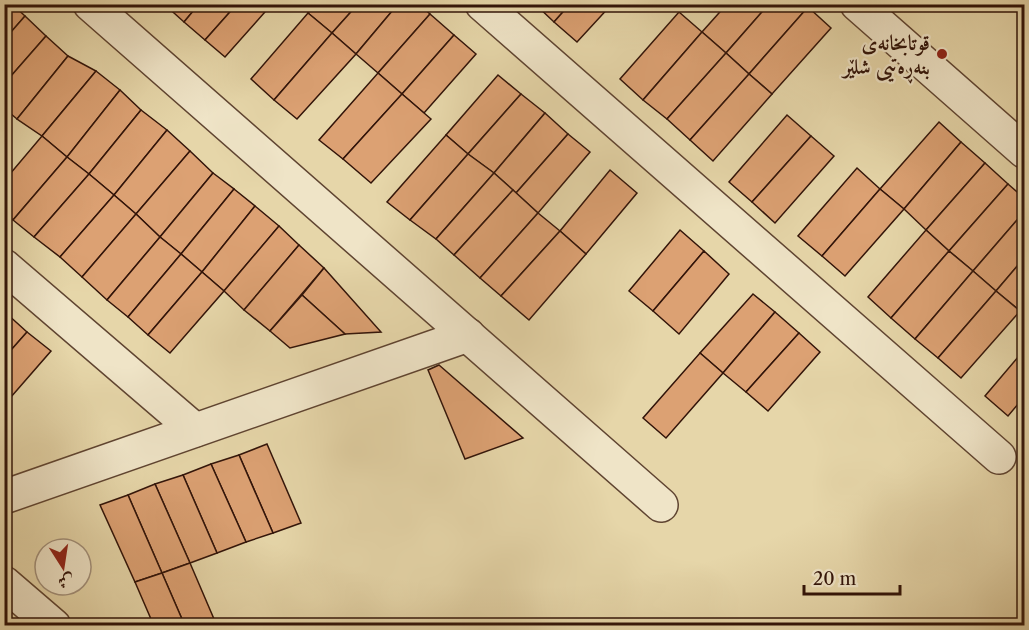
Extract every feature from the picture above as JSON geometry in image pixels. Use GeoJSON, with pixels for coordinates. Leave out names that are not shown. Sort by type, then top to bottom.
{"type":"FeatureCollection","features":[{"type":"Feature","properties":{"kind":"street"},"geometry":{"type":"LineString","coordinates":[[90,4],[662,505]]}},
{"type":"Feature","properties":{"kind":"street"},"geometry":{"type":"LineString","coordinates":[[482,4],[999,457]]}},
{"type":"Feature","properties":{"kind":"street"},"geometry":{"type":"LineString","coordinates":[[857,4],[1024,151]]}},
{"type":"Feature","properties":{"kind":"street"},"geometry":{"type":"LineString","coordinates":[[4,266],[195,430]]}},
{"type":"Feature","properties":{"kind":"street"},"geometry":{"type":"LineString","coordinates":[[4,497],[468,335]]}},
{"type":"Feature","properties":{"kind":"street"},"geometry":{"type":"LineString","coordinates":[[4,583],[54,626]]}},
{"type":"Feature","properties":{"kind":"building"},"geometry":{"type":"Polygon","coordinates":[[[4,4],[12,4],[25,16],[4,40],[4,4]]]}},
{"type":"Feature","properties":{"kind":"building"},"geometry":{"type":"Polygon","coordinates":[[[164,4],[199,4],[184,22],[164,4]]]}},
{"type":"Feature","properties":{"kind":"building"},"geometry":{"type":"Polygon","coordinates":[[[199,4],[237,4],[205,40],[184,22],[199,4]]]}},
{"type":"Feature","properties":{"kind":"building"},"geometry":{"type":"Polygon","coordinates":[[[237,4],[272,4],[225,57],[205,40],[237,4]]]}},
{"type":"Feature","properties":{"kind":"building"},"geometry":{"type":"Polygon","coordinates":[[[315,4],[358,4],[332,33],[308,13],[315,4]]]}},
{"type":"Feature","properties":{"kind":"building"},"geometry":{"type":"Polygon","coordinates":[[[358,4],[398,4],[356,54],[332,33],[358,4]]]}},
{"type":"Feature","properties":{"kind":"building"},"geometry":{"type":"Polygon","coordinates":[[[398,4],[419,4],[430,14],[378,73],[356,54],[398,4]]]}},
{"type":"Feature","properties":{"kind":"building"},"geometry":{"type":"Polygon","coordinates":[[[535,4],[570,4],[554,22],[535,4]]]}},
{"type":"Feature","properties":{"kind":"building"},"geometry":{"type":"Polygon","coordinates":[[[570,4],[612,4],[577,42],[554,22],[570,4]]]}},
{"type":"Feature","properties":{"kind":"building"},"geometry":{"type":"Polygon","coordinates":[[[727,4],[769,4],[726,53],[702,32],[727,4]]]}},
{"type":"Feature","properties":{"kind":"building"},"geometry":{"type":"Polygon","coordinates":[[[769,4],[805,4],[808,7],[749,74],[726,53],[769,4]]]}},
{"type":"Feature","properties":{"kind":"building"},"geometry":{"type":"Polygon","coordinates":[[[808,7],[831,28],[772,94],[749,74],[808,7]]]}},
{"type":"Feature","properties":{"kind":"building"},"geometry":{"type":"Polygon","coordinates":[[[679,12],[702,32],[643,100],[620,79],[679,12]]]}},
{"type":"Feature","properties":{"kind":"building"},"geometry":{"type":"Polygon","coordinates":[[[308,13],[332,33],[274,100],[251,79],[308,13]]]}},
{"type":"Feature","properties":{"kind":"building"},"geometry":{"type":"Polygon","coordinates":[[[430,14],[454,35],[402,94],[378,73],[430,14]]]}},
{"type":"Feature","properties":{"kind":"building"},"geometry":{"type":"Polygon","coordinates":[[[25,16],[46,36],[4,84],[4,40],[25,16]]]}},
{"type":"Feature","properties":{"kind":"building"},"geometry":{"type":"Polygon","coordinates":[[[702,32],[726,53],[667,119],[643,100],[702,32]]]}},
{"type":"Feature","properties":{"kind":"building"},"geometry":{"type":"Polygon","coordinates":[[[332,33],[356,54],[297,119],[274,100],[332,33]]]}},
{"type":"Feature","properties":{"kind":"building"},"geometry":{"type":"Polygon","coordinates":[[[454,35],[476,54],[424,113],[402,94],[454,35]]]}},
{"type":"Feature","properties":{"kind":"building"},"geometry":{"type":"Polygon","coordinates":[[[46,36],[68,56],[17,119],[4,108],[4,84],[46,36]]]}},
{"type":"Feature","properties":{"kind":"building"},"geometry":{"type":"Polygon","coordinates":[[[726,53],[749,74],[690,140],[667,119],[726,53]]]}},
{"type":"Feature","properties":{"kind":"building"},"geometry":{"type":"Polygon","coordinates":[[[68,56],[96,71],[42,136],[17,119],[68,56]]]}},
{"type":"Feature","properties":{"kind":"building"},"geometry":{"type":"Polygon","coordinates":[[[96,71],[120,90],[67,157],[42,136],[96,71]]]}},
{"type":"Feature","properties":{"kind":"building"},"geometry":{"type":"Polygon","coordinates":[[[378,73],[402,94],[343,159],[319,140],[378,73]]]}},
{"type":"Feature","properties":{"kind":"building"},"geometry":{"type":"Polygon","coordinates":[[[749,74],[772,94],[713,161],[690,140],[749,74]]]}},
{"type":"Feature","properties":{"kind":"building"},"geometry":{"type":"Polygon","coordinates":[[[498,75],[521,94],[468,154],[446,135],[498,75]]]}},
{"type":"Feature","properties":{"kind":"building"},"geometry":{"type":"Polygon","coordinates":[[[120,90],[141,110],[89,174],[67,157],[120,90]]]}},
{"type":"Feature","properties":{"kind":"building"},"geometry":{"type":"Polygon","coordinates":[[[402,94],[431,119],[371,183],[343,159],[402,94]]]}},
{"type":"Feature","properties":{"kind":"building"},"geometry":{"type":"Polygon","coordinates":[[[521,94],[545,113],[494,173],[468,154],[521,94]]]}},
{"type":"Feature","properties":{"kind":"building"},"geometry":{"type":"Polygon","coordinates":[[[141,110],[167,130],[114,195],[89,174],[141,110]]]}},
{"type":"Feature","properties":{"kind":"building"},"geometry":{"type":"Polygon","coordinates":[[[545,113],[568,134],[516,193],[494,173],[545,113]]]}},
{"type":"Feature","properties":{"kind":"building"},"geometry":{"type":"Polygon","coordinates":[[[787,115],[811,136],[752,202],[729,182],[787,115]]]}},
{"type":"Feature","properties":{"kind":"building"},"geometry":{"type":"Polygon","coordinates":[[[939,122],[961,142],[904,209],[880,189],[939,122]]]}},
{"type":"Feature","properties":{"kind":"building"},"geometry":{"type":"Polygon","coordinates":[[[167,130],[190,151],[136,214],[114,195],[167,130]]]}},
{"type":"Feature","properties":{"kind":"building"},"geometry":{"type":"Polygon","coordinates":[[[568,134],[590,152],[538,213],[516,193],[568,134]]]}},
{"type":"Feature","properties":{"kind":"building"},"geometry":{"type":"Polygon","coordinates":[[[446,135],[468,154],[410,220],[387,202],[446,135]]]}},
{"type":"Feature","properties":{"kind":"building"},"geometry":{"type":"Polygon","coordinates":[[[42,136],[67,157],[13,220],[4,212],[4,181],[42,136]]]}},
{"type":"Feature","properties":{"kind":"building"},"geometry":{"type":"Polygon","coordinates":[[[811,136],[834,156],[775,223],[752,202],[811,136]]]}},
{"type":"Feature","properties":{"kind":"building"},"geometry":{"type":"Polygon","coordinates":[[[961,142],[985,163],[926,230],[904,209],[961,142]]]}},
{"type":"Feature","properties":{"kind":"building"},"geometry":{"type":"Polygon","coordinates":[[[190,151],[213,173],[160,237],[136,214],[190,151]]]}},
{"type":"Feature","properties":{"kind":"building"},"geometry":{"type":"Polygon","coordinates":[[[468,154],[494,173],[436,239],[410,220],[468,154]]]}},
{"type":"Feature","properties":{"kind":"building"},"geometry":{"type":"Polygon","coordinates":[[[67,157],[89,174],[34,237],[13,220],[67,157]]]}},
{"type":"Feature","properties":{"kind":"building"},"geometry":{"type":"Polygon","coordinates":[[[985,163],[1008,184],[949,251],[926,230],[985,163]]]}},
{"type":"Feature","properties":{"kind":"building"},"geometry":{"type":"Polygon","coordinates":[[[857,168],[880,189],[822,256],[798,236],[857,168]]]}},
{"type":"Feature","properties":{"kind":"building"},"geometry":{"type":"Polygon","coordinates":[[[610,170],[637,193],[586,254],[560,231],[610,170]]]}},
{"type":"Feature","properties":{"kind":"building"},"geometry":{"type":"Polygon","coordinates":[[[213,173],[234,189],[181,254],[160,237],[213,173]]]}},
{"type":"Feature","properties":{"kind":"building"},"geometry":{"type":"Polygon","coordinates":[[[494,173],[513,190],[454,255],[436,239],[494,173]]]}},
{"type":"Feature","properties":{"kind":"building"},"geometry":{"type":"Polygon","coordinates":[[[89,174],[114,195],[60,257],[34,237],[89,174]]]}},
{"type":"Feature","properties":{"kind":"building"},"geometry":{"type":"Polygon","coordinates":[[[1008,184],[1024,198],[1024,212],[973,271],[949,251],[1008,184]]]}},
{"type":"Feature","properties":{"kind":"building"},"geometry":{"type":"Polygon","coordinates":[[[234,189],[255,206],[202,272],[181,254],[234,189]]]}},
{"type":"Feature","properties":{"kind":"building"},"geometry":{"type":"Polygon","coordinates":[[[880,189],[904,209],[845,276],[822,256],[880,189]]]}},
{"type":"Feature","properties":{"kind":"building"},"geometry":{"type":"Polygon","coordinates":[[[513,190],[538,213],[480,278],[454,255],[513,190]]]}},
{"type":"Feature","properties":{"kind":"building"},"geometry":{"type":"Polygon","coordinates":[[[114,195],[136,214],[82,277],[60,257],[114,195]]]}},
{"type":"Feature","properties":{"kind":"building"},"geometry":{"type":"Polygon","coordinates":[[[255,206],[279,226],[224,291],[202,272],[255,206]]]}},
{"type":"Feature","properties":{"kind":"building"},"geometry":{"type":"Polygon","coordinates":[[[1024,212],[1024,258],[996,291],[973,271],[1024,212]]]}},
{"type":"Feature","properties":{"kind":"building"},"geometry":{"type":"Polygon","coordinates":[[[538,213],[560,231],[501,296],[480,278],[538,213]]]}},
{"type":"Feature","properties":{"kind":"building"},"geometry":{"type":"Polygon","coordinates":[[[136,214],[160,237],[107,300],[82,277],[136,214]]]}},
{"type":"Feature","properties":{"kind":"building"},"geometry":{"type":"Polygon","coordinates":[[[279,226],[299,245],[244,310],[224,291],[279,226]]]}},
{"type":"Feature","properties":{"kind":"building"},"geometry":{"type":"Polygon","coordinates":[[[680,230],[704,251],[653,311],[629,291],[680,230]]]}},
{"type":"Feature","properties":{"kind":"building"},"geometry":{"type":"Polygon","coordinates":[[[926,230],[949,251],[891,318],[868,297],[926,230]]]}},
{"type":"Feature","properties":{"kind":"building"},"geometry":{"type":"Polygon","coordinates":[[[560,231],[586,254],[529,320],[501,296],[560,231]]]}},
{"type":"Feature","properties":{"kind":"building"},"geometry":{"type":"Polygon","coordinates":[[[160,237],[181,254],[128,317],[107,300],[160,237]]]}},
{"type":"Feature","properties":{"kind":"building"},"geometry":{"type":"Polygon","coordinates":[[[299,245],[324,268],[270,331],[244,310],[299,245]]]}},
{"type":"Feature","properties":{"kind":"building"},"geometry":{"type":"Polygon","coordinates":[[[704,251],[729,274],[679,334],[653,311],[704,251]]]}},
{"type":"Feature","properties":{"kind":"building"},"geometry":{"type":"Polygon","coordinates":[[[949,251],[973,271],[915,339],[891,318],[949,251]]]}},
{"type":"Feature","properties":{"kind":"building"},"geometry":{"type":"Polygon","coordinates":[[[181,254],[202,272],[148,335],[128,317],[181,254]]]}},
{"type":"Feature","properties":{"kind":"building"},"geometry":{"type":"Polygon","coordinates":[[[1024,258],[1024,306],[1020,311],[996,291],[1024,258]]]}},
{"type":"Feature","properties":{"kind":"building"},"geometry":{"type":"Polygon","coordinates":[[[324,268],[381,332],[345,334],[302,295],[324,268]]]}},
{"type":"Feature","properties":{"kind":"building"},"geometry":{"type":"Polygon","coordinates":[[[973,271],[996,291],[938,358],[915,339],[973,271]]]}},
{"type":"Feature","properties":{"kind":"building"},"geometry":{"type":"Polygon","coordinates":[[[202,272],[224,291],[170,353],[148,335],[202,272]]]}},
{"type":"Feature","properties":{"kind":"building"},"geometry":{"type":"Polygon","coordinates":[[[996,291],[1020,311],[961,378],[938,358],[996,291]]]}},
{"type":"Feature","properties":{"kind":"building"},"geometry":{"type":"Polygon","coordinates":[[[753,294],[775,312],[723,373],[700,353],[753,294]]]}},
{"type":"Feature","properties":{"kind":"building"},"geometry":{"type":"Polygon","coordinates":[[[302,295],[345,334],[290,348],[270,331],[302,295]]]}},
{"type":"Feature","properties":{"kind":"building"},"geometry":{"type":"Polygon","coordinates":[[[775,312],[799,333],[746,392],[723,373],[775,312]]]}},
{"type":"Feature","properties":{"kind":"building"},"geometry":{"type":"Polygon","coordinates":[[[6,313],[27,332],[4,358],[4,314],[6,313]]]}},
{"type":"Feature","properties":{"kind":"building"},"geometry":{"type":"Polygon","coordinates":[[[27,332],[51,351],[4,405],[4,358],[27,332]]]}},
{"type":"Feature","properties":{"kind":"building"},"geometry":{"type":"Polygon","coordinates":[[[799,333],[820,352],[768,411],[746,392],[799,333]]]}},
{"type":"Feature","properties":{"kind":"building"},"geometry":{"type":"Polygon","coordinates":[[[1024,350],[1024,397],[1008,416],[985,396],[1024,350]]]}},
{"type":"Feature","properties":{"kind":"building"},"geometry":{"type":"Polygon","coordinates":[[[700,353],[723,373],[666,438],[643,418],[700,353]]]}},
{"type":"Feature","properties":{"kind":"building"},"geometry":{"type":"Polygon","coordinates":[[[439,365],[523,438],[465,459],[428,370],[439,365]]]}},
{"type":"Feature","properties":{"kind":"building"},"geometry":{"type":"Polygon","coordinates":[[[267,444],[301,523],[273,533],[239,455],[267,444]]]}},
{"type":"Feature","properties":{"kind":"building"},"geometry":{"type":"Polygon","coordinates":[[[239,455],[273,533],[246,542],[211,464],[239,455]]]}},
{"type":"Feature","properties":{"kind":"building"},"geometry":{"type":"Polygon","coordinates":[[[211,464],[246,542],[217,553],[183,475],[211,464]]]}},
{"type":"Feature","properties":{"kind":"building"},"geometry":{"type":"Polygon","coordinates":[[[183,475],[217,553],[190,563],[155,484],[183,475]]]}},
{"type":"Feature","properties":{"kind":"building"},"geometry":{"type":"Polygon","coordinates":[[[155,484],[190,563],[162,573],[128,495],[155,484]]]}},
{"type":"Feature","properties":{"kind":"building"},"geometry":{"type":"Polygon","coordinates":[[[128,495],[162,573],[135,582],[100,505],[128,495]]]}},
{"type":"Feature","properties":{"kind":"building"},"geometry":{"type":"Polygon","coordinates":[[[190,563],[217,626],[185,626],[162,573],[190,563]]]}},
{"type":"Feature","properties":{"kind":"building"},"geometry":{"type":"Polygon","coordinates":[[[162,573],[185,626],[154,626],[135,582],[162,573]]]}},
{"type":"Feature","properties":{"kind":"place","name":"قوتابخانەی بنەڕەتیی شلێر"},"geometry":{"type":"Point","coordinates":[942,54]}}]}
